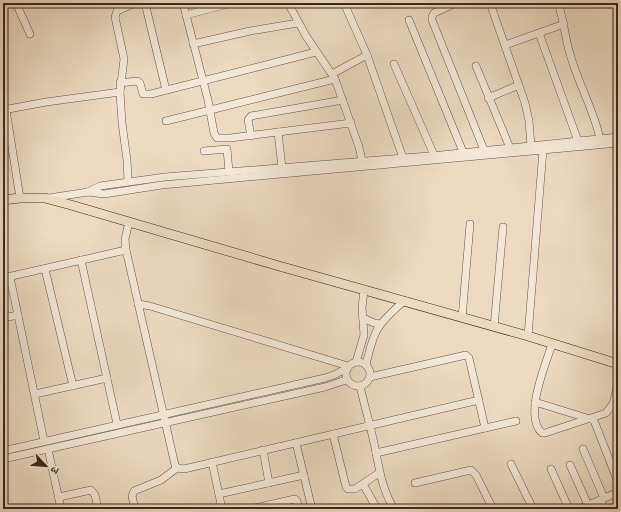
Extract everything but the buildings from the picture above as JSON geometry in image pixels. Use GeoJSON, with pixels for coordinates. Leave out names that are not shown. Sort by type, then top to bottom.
{"type":"FeatureCollection","features":[{"type":"Feature","properties":{"kind":"main road"},"geometry":{"type":"LineString","coordinates":[[3,200],[45,198],[528,336],[618,364]]}},
{"type":"Feature","properties":{"kind":"street"},"geometry":{"type":"LineString","coordinates":[[16,3],[30,34]]}},
{"type":"Feature","properties":{"kind":"street"},"geometry":{"type":"LineString","coordinates":[[128,182],[120,92],[124,59],[114,17],[118,6],[135,3]]}},
{"type":"Feature","properties":{"kind":"street"},"geometry":{"type":"LineString","coordinates":[[145,3],[166,90]]}},
{"type":"Feature","properties":{"kind":"street"},"geometry":{"type":"LineString","coordinates":[[183,3],[210,111],[214,133],[217,138],[251,136],[351,123]]}},
{"type":"Feature","properties":{"kind":"street"},"geometry":{"type":"LineString","coordinates":[[186,15],[232,3]]}},
{"type":"Feature","properties":{"kind":"street"},"geometry":{"type":"LineString","coordinates":[[288,3],[298,23],[316,52],[334,77],[351,123],[363,164]]}},
{"type":"Feature","properties":{"kind":"street"},"geometry":{"type":"LineString","coordinates":[[344,3],[367,54],[403,158]]}},
{"type":"Feature","properties":{"kind":"street"},"geometry":{"type":"LineString","coordinates":[[490,3],[519,85],[529,122],[531,146]]}},
{"type":"Feature","properties":{"kind":"street"},"geometry":{"type":"LineString","coordinates":[[558,3],[570,54],[593,114],[600,139]]}},
{"type":"Feature","properties":{"kind":"street"},"geometry":{"type":"LineString","coordinates":[[452,4],[434,13],[432,15],[432,20],[484,150]]}},
{"type":"Feature","properties":{"kind":"street"},"geometry":{"type":"LineString","coordinates":[[408,20],[463,152]]}},
{"type":"Feature","properties":{"kind":"street"},"geometry":{"type":"LineString","coordinates":[[193,44],[250,31],[298,23]]}},
{"type":"Feature","properties":{"kind":"street"},"geometry":{"type":"LineString","coordinates":[[505,45],[564,24]]}},
{"type":"Feature","properties":{"kind":"street"},"geometry":{"type":"LineString","coordinates":[[539,33],[578,141]]}},
{"type":"Feature","properties":{"kind":"street"},"geometry":{"type":"LineString","coordinates":[[120,83],[137,81],[140,83],[143,94],[146,95],[316,52]]}},
{"type":"Feature","properties":{"kind":"street"},"geometry":{"type":"LineString","coordinates":[[166,121],[210,111],[334,77],[367,54]]}},
{"type":"Feature","properties":{"kind":"street"},"geometry":{"type":"LineString","coordinates":[[394,64],[434,155]]}},
{"type":"Feature","properties":{"kind":"street"},"geometry":{"type":"LineString","coordinates":[[476,66],[510,148]]}},
{"type":"Feature","properties":{"kind":"street"},"geometry":{"type":"LineString","coordinates":[[488,98],[519,85]]}},
{"type":"Feature","properties":{"kind":"street"},"geometry":{"type":"LineString","coordinates":[[20,198],[5,110],[46,102],[120,92]]}},
{"type":"Feature","properties":{"kind":"street"},"geometry":{"type":"LineString","coordinates":[[251,136],[248,120],[251,116],[343,100]]}},
{"type":"Feature","properties":{"kind":"street"},"geometry":{"type":"LineString","coordinates":[[278,132],[282,168]]}},
{"type":"Feature","properties":{"kind":"street"},"geometry":{"type":"LineString","coordinates":[[88,192],[100,186],[165,177],[282,168],[363,164],[403,158],[618,138]]}},
{"type":"Feature","properties":{"kind":"street"},"geometry":{"type":"LineString","coordinates":[[45,198],[88,192],[104,194],[162,185],[363,164],[618,143]]}},
{"type":"Feature","properties":{"kind":"street"},"geometry":{"type":"LineString","coordinates":[[204,150],[227,149],[229,172]]}},
{"type":"Feature","properties":{"kind":"street"},"geometry":{"type":"LineString","coordinates":[[528,336],[542,150]]}},
{"type":"Feature","properties":{"kind":"street"},"geometry":{"type":"LineString","coordinates":[[129,222],[126,250],[174,465],[176,468]]}},
{"type":"Feature","properties":{"kind":"street"},"geometry":{"type":"LineString","coordinates":[[462,318],[470,224]]}},
{"type":"Feature","properties":{"kind":"street"},"geometry":{"type":"LineString","coordinates":[[494,327],[503,227]]}},
{"type":"Feature","properties":{"kind":"street"},"geometry":{"type":"LineString","coordinates":[[44,441],[18,314],[7,278],[126,250]]}},
{"type":"Feature","properties":{"kind":"street"},"geometry":{"type":"LineString","coordinates":[[81,260],[117,424]]}},
{"type":"Feature","properties":{"kind":"street"},"geometry":{"type":"LineString","coordinates":[[45,269],[72,386]]}},
{"type":"Feature","properties":{"kind":"street"},"geometry":{"type":"LineString","coordinates":[[356,362],[364,335],[362,308],[364,290]]}},
{"type":"Feature","properties":{"kind":"street"},"geometry":{"type":"LineString","coordinates":[[366,365],[372,338],[380,324],[404,301]]}},
{"type":"Feature","properties":{"kind":"street"},"geometry":{"type":"LineString","coordinates":[[138,304],[150,306],[347,367]]}},
{"type":"Feature","properties":{"kind":"street"},"geometry":{"type":"LineString","coordinates":[[3,318],[18,314]]}},
{"type":"Feature","properties":{"kind":"street"},"geometry":{"type":"LineString","coordinates":[[363,318],[380,324]]}},
{"type":"Feature","properties":{"kind":"street"},"geometry":{"type":"LineString","coordinates":[[552,344],[535,402],[537,426],[538,430],[542,433],[602,416],[610,409],[618,384]]}},
{"type":"Feature","properties":{"kind":"street"},"geometry":{"type":"LineString","coordinates":[[370,377],[466,355],[469,358],[485,428]]}},
{"type":"Feature","properties":{"kind":"street"},"geometry":{"type":"LineString","coordinates":[[3,451],[325,378],[339,373],[347,367],[356,362],[366,365],[370,372],[370,377],[367,383],[360,386],[352,385],[346,380],[345,376],[347,367]]}},
{"type":"Feature","properties":{"kind":"street"},"geometry":{"type":"LineString","coordinates":[[35,394],[107,378]]}},
{"type":"Feature","properties":{"kind":"street"},"geometry":{"type":"LineString","coordinates":[[3,459],[326,387],[346,380]]}},
{"type":"Feature","properties":{"kind":"street"},"geometry":{"type":"LineString","coordinates":[[360,386],[380,473],[386,494],[394,509]]}},
{"type":"Feature","properties":{"kind":"street"},"geometry":{"type":"LineString","coordinates":[[135,509],[132,496],[134,491],[161,480],[176,468],[184,469],[479,400]]}},
{"type":"Feature","properties":{"kind":"street"},"geometry":{"type":"LineString","coordinates":[[535,402],[592,419]]}},
{"type":"Feature","properties":{"kind":"street"},"geometry":{"type":"LineString","coordinates":[[592,419],[618,482]]}},
{"type":"Feature","properties":{"kind":"street"},"geometry":{"type":"LineString","coordinates":[[376,453],[516,421]]}},
{"type":"Feature","properties":{"kind":"street"},"geometry":{"type":"LineString","coordinates":[[332,434],[346,487],[352,490],[380,473]]}},
{"type":"Feature","properties":{"kind":"street"},"geometry":{"type":"LineString","coordinates":[[296,443],[312,509]]}},
{"type":"Feature","properties":{"kind":"street"},"geometry":{"type":"LineString","coordinates":[[48,449],[61,509]]}},
{"type":"Feature","properties":{"kind":"street"},"geometry":{"type":"LineString","coordinates":[[583,449],[605,509]]}},
{"type":"Feature","properties":{"kind":"street"},"geometry":{"type":"LineString","coordinates":[[263,450],[269,483]]}},
{"type":"Feature","properties":{"kind":"street"},"geometry":{"type":"LineString","coordinates":[[212,462],[222,509]]}},
{"type":"Feature","properties":{"kind":"street"},"geometry":{"type":"LineString","coordinates":[[512,464],[533,509]]}},
{"type":"Feature","properties":{"kind":"street"},"geometry":{"type":"LineString","coordinates":[[570,465],[588,505]]}},
{"type":"Feature","properties":{"kind":"street"},"geometry":{"type":"LineString","coordinates":[[551,469],[569,509]]}},
{"type":"Feature","properties":{"kind":"street"},"geometry":{"type":"LineString","coordinates":[[415,483],[471,470],[476,475],[493,509]]}},
{"type":"Feature","properties":{"kind":"street"},"geometry":{"type":"LineString","coordinates":[[219,494],[304,475]]}},
{"type":"Feature","properties":{"kind":"street"},"geometry":{"type":"LineString","coordinates":[[363,484],[377,509]]}},
{"type":"Feature","properties":{"kind":"street"},"geometry":{"type":"LineString","coordinates":[[59,498],[91,490],[95,495],[98,509]]}},
{"type":"Feature","properties":{"kind":"street"},"geometry":{"type":"LineString","coordinates":[[579,509],[616,493],[618,500]]}},
{"type":"Feature","properties":{"kind":"street"},"geometry":{"type":"LineString","coordinates":[[250,509],[294,499],[297,500],[299,509]]}}]}
